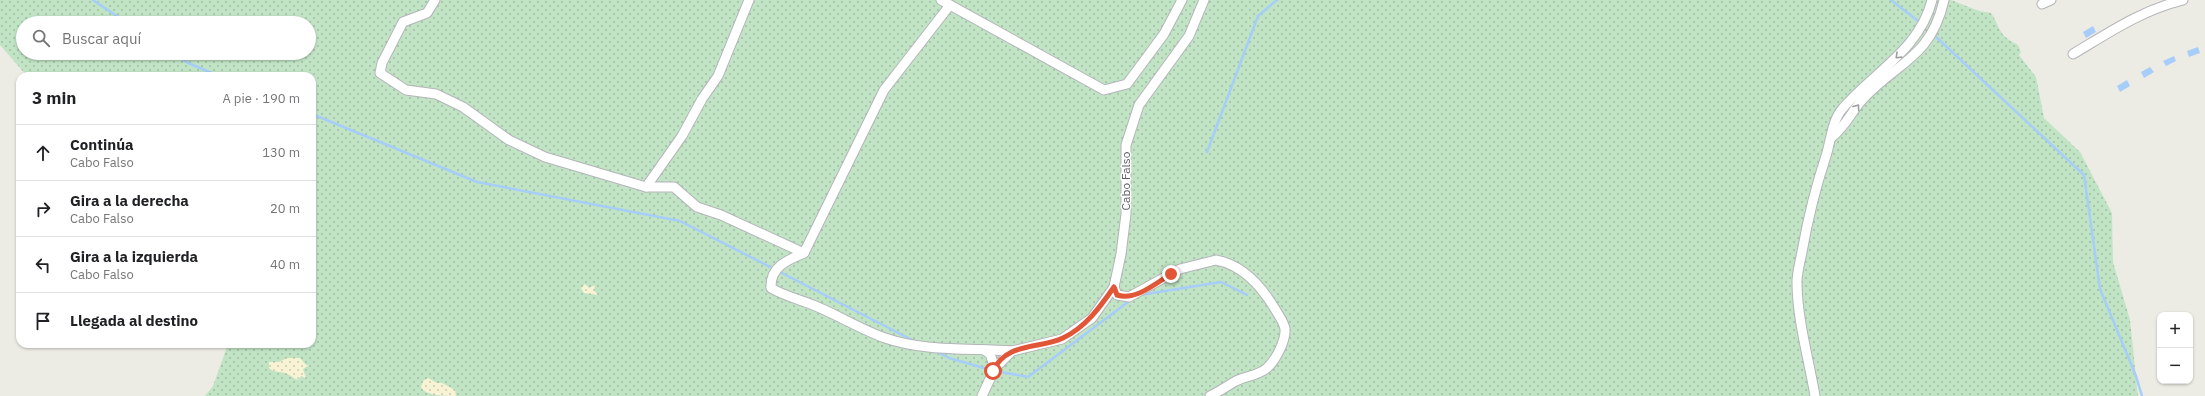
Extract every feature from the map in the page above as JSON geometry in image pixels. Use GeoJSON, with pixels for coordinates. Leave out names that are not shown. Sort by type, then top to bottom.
{"type":"FeatureCollection","features":[{"type":"Feature","properties":{"kind":"street"},"geometry":{"type":"LineString","coordinates":[[435,0],[427,13],[403,22],[382,63],[380,73],[406,90],[436,94],[463,107],[509,140],[545,157],[646,187],[674,188],[697,207],[721,215],[804,253]]}},
{"type":"Feature","properties":{"kind":"street"},"geometry":{"type":"LineString","coordinates":[[646,187],[682,136],[702,99],[718,76],[749,0]]}},
{"type":"Feature","properties":{"kind":"street"},"geometry":{"type":"LineString","coordinates":[[941,0],[1104,90],[1127,84],[1164,34],[1182,0]]}},
{"type":"Feature","properties":{"kind":"street","name":"Cabo Falso"},"geometry":{"type":"LineString","coordinates":[[1012,351],[1062,338],[1092,318],[1114,287],[1121,254],[1126,214],[1126,145],[1139,105],[1189,36],[1204,0]]}},
{"type":"Feature","properties":{"kind":"street"},"geometry":{"type":"LineString","coordinates":[[1816,396],[1797,282],[1811,203],[1832,137],[1835,122],[1841,109],[1861,87],[1899,56],[1912,40],[1929,13],[1932,0]]}},
{"type":"Feature","properties":{"kind":"street"},"geometry":{"type":"LineString","coordinates":[[1832,137],[1843,128],[1862,99],[1922,47],[1932,34],[1940,15],[1944,0]]}},
{"type":"Feature","properties":{"kind":"street"},"geometry":{"type":"LineString","coordinates":[[2042,4],[2051,0]]}},
{"type":"Feature","properties":{"kind":"street"},"geometry":{"type":"LineString","coordinates":[[2073,54],[2157,6],[2183,0]]}},
{"type":"Feature","properties":{"kind":"street"},"geometry":{"type":"LineString","coordinates":[[950,5],[884,90],[804,253],[786,260],[776,270],[770,278],[771,288],[781,294],[814,305],[846,322],[886,338],[927,347],[1012,351]]}},
{"type":"Feature","properties":{"kind":"street"},"geometry":{"type":"LineString","coordinates":[[1929,13],[1940,15]]}},
{"type":"Feature","properties":{"kind":"street"},"geometry":{"type":"LineString","coordinates":[[1912,40],[1922,47]]}},
{"type":"Feature","properties":{"kind":"street"},"geometry":{"type":"LineString","coordinates":[[1114,287],[1117,295],[1129,297],[1180,270],[1216,260],[1244,273],[1262,288],[1283,323],[1284,338],[1268,367],[1260,372],[1234,382],[1210,396]]}},
{"type":"Feature","properties":{"kind":"street"},"geometry":{"type":"LineString","coordinates":[[984,350],[990,354],[995,368]]}},
{"type":"Feature","properties":{"kind":"street"},"geometry":{"type":"LineString","coordinates":[[982,396],[995,368],[1012,351]]}},
{"type":"Feature","properties":{"kind":"green space"},"geometry":{"type":"Polygon","coordinates":[[[0,0],[1951,0],[1979,11],[1991,13],[2003,35],[2018,45],[2021,52],[2019,55],[2036,77],[2044,118],[2080,152],[2112,213],[2113,262],[2130,320],[2138,396],[205,396],[213,386],[227,348],[316,348],[316,72],[24,72],[0,45],[0,0]]]}},
{"type":"Feature","properties":{"kind":"sand"},"geometry":{"type":"Polygon","coordinates":[[[585,284],[589,288],[595,285],[594,290],[598,295],[584,293],[581,288],[585,284]]]}},
{"type":"Feature","properties":{"kind":"sand"},"geometry":{"type":"Polygon","coordinates":[[[287,358],[300,358],[306,365],[309,365],[303,369],[306,378],[301,376],[298,380],[285,373],[273,371],[269,368],[269,362],[279,362],[287,358]]]}},
{"type":"Feature","properties":{"kind":"sand"},"geometry":{"type":"Polygon","coordinates":[[[428,378],[455,390],[456,396],[436,395],[423,390],[421,387],[423,381],[428,378]]]}},
{"type":"Feature","properties":{"kind":"water"},"geometry":{"type":"Polygon","coordinates":[[[2093,26],[2096,32],[2086,38],[2083,32],[2093,26]]]}},
{"type":"Feature","properties":{"kind":"water"},"geometry":{"type":"Polygon","coordinates":[[[2198,47],[2200,53],[2189,57],[2187,51],[2198,47]]]}},
{"type":"Feature","properties":{"kind":"water"},"geometry":{"type":"Polygon","coordinates":[[[2174,56],[2176,61],[2166,66],[2163,61],[2174,56]]]}},
{"type":"Feature","properties":{"kind":"water"},"geometry":{"type":"Polygon","coordinates":[[[2150,67],[2154,72],[2144,78],[2141,72],[2150,67]]]}},
{"type":"Feature","properties":{"kind":"water"},"geometry":{"type":"Polygon","coordinates":[[[2127,80],[2130,86],[2120,92],[2117,86],[2127,80]]]}},
{"type":"Feature","properties":{"kind":"waterway"},"geometry":{"type":"LineString","coordinates":[[93,0],[117,16]]}},
{"type":"Feature","properties":{"kind":"waterway"},"geometry":{"type":"LineString","coordinates":[[1207,152],[1258,16],[1277,0]]}},
{"type":"Feature","properties":{"kind":"waterway"},"geometry":{"type":"LineString","coordinates":[[1891,0],[1918,21]]}},
{"type":"Feature","properties":{"kind":"waterway"},"geometry":{"type":"LineString","coordinates":[[1935,36],[2084,175],[2100,289],[2136,376],[2142,396]]}},
{"type":"Feature","properties":{"kind":"waterway"},"geometry":{"type":"LineString","coordinates":[[184,60],[209,72]]}},
{"type":"Feature","properties":{"kind":"waterway"},"geometry":{"type":"LineString","coordinates":[[316,116],[477,182],[680,221],[774,269]]}},
{"type":"Feature","properties":{"kind":"waterway"},"geometry":{"type":"LineString","coordinates":[[778,271],[916,342]]}},
{"type":"Feature","properties":{"kind":"waterway"},"geometry":{"type":"LineString","coordinates":[[1140,295],[1221,282],[1247,295]]}},
{"type":"Feature","properties":{"kind":"waterway"},"geometry":{"type":"LineString","coordinates":[[996,371],[1028,377],[1132,299]]}},
{"type":"Feature","properties":{"kind":"waterway"},"geometry":{"type":"LineString","coordinates":[[935,351],[949,358],[991,370]]}},
{"type":"Feature","properties":{"kind":"route"},"geometry":{"type":"LineString","coordinates":[[993,371],[1012,351],[1062,338],[1092,318],[1114,287],[1115,293],[1125,298],[1138,294],[1171,274]]}}]}
